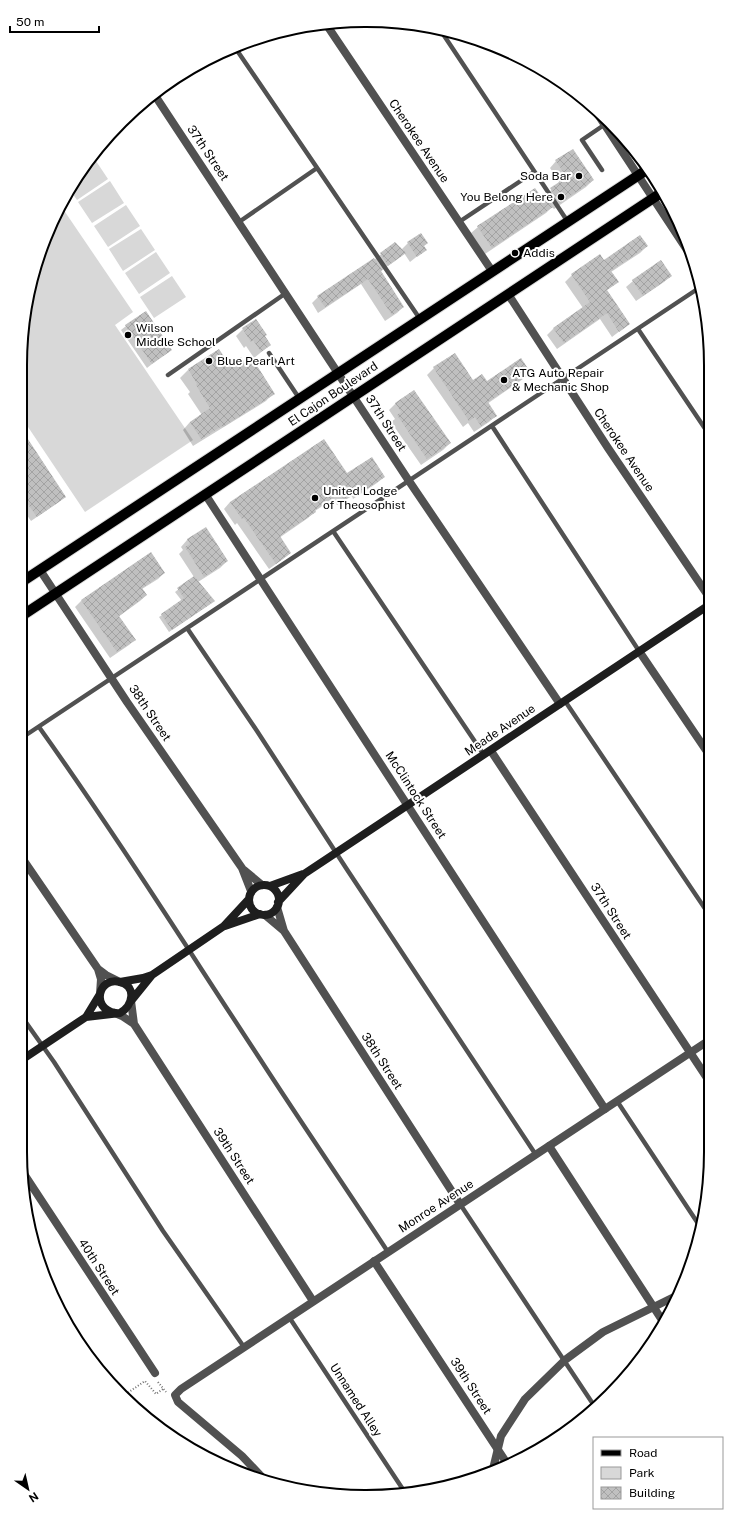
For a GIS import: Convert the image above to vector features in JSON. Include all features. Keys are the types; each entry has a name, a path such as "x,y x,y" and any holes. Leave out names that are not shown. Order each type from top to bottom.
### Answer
{"main road":[{"name":"El Cajon Boulevard","path":"27,578 643,172"},
{"name":"El Cajon Boulevard","path":"27,613 657,195"},
{"name":"Meade Avenue","path":"278,904 304,874 704,608"},
{"name":"Meade Avenue","path":"266,886 304,874"},
{"path":"27,1056 86,1017 106,985 152,975 224,926 256,887 266,886 277,892 278,904 271,912 224,926"},
{"path":"250,895 252,908 262,914"},
{"path":"86,1017 125,1010 152,975"},
{"path":"120,982 128,987 131,992 131,1001"},
{"path":"100,994 102,1005 110,1012 115,1013"}],"street":[{"name":"Cherokee Avenue","path":"330,29 492,271"},
{"name":"37th Street","path":"157,99 409,481 563,702"},
{"path":"610,132 638,176 657,195 670,219"},
{"name":"Cherokee Avenue","path":"508,294 562,379 704,590"},
{"name":"McClintock Street","path":"205,494 605,1109"},
{"name":"38th Street","path":"40,570 242,868 250,895"},
{"path":"640,651 704,747"},
{"name":"37th Street","path":"491,750 704,1073"},
{"path":"27,865 98,969 101,979 100,994"},
{"name":"38th Street","path":"242,868 266,886"},
{"name":"38th Street","path":"278,904 284,931"},
{"name":"38th Street","path":"262,914 284,931 460,1204"},
{"path":"98,969 120,982"},
{"name":"39th Street","path":"131,1001 134,1024"},
{"name":"39th Street","path":"115,1013 130,1020 134,1024 313,1301"},
{"name":"Monroe Avenue","path":"175,1395 181,1389 313,1301 704,1043"},
{"path":"549,1146 661,1318"},
{"name":"40th Street","path":"29,1181 155,1373"},
{"name":"39th Street","path":"374,1261 504,1460"},
{"path":"494,1464 501,1436 525,1399 565,1360 603,1332 670,1299"},
{"path":"175,1395 178,1402 184,1408 242,1456 257,1472"}],"lane":[{"path":"445,37 568,222"},
{"path":"238,52 420,319"},
{"path":"602,170 582,140 607,128"},
{"path":"239,222 317,168"},
{"path":"459,222 534,172"},
{"path":"27,734 695,291"},
{"path":"168,375 286,293"},
{"path":"638,329 704,427"},
{"path":"270,353 299,398"},
{"path":"492,426 640,651"},
{"path":"333,531 484,755"},
{"path":"187,628 253,725 536,1155"},
{"path":"563,702 704,907"},
{"path":"39,726 81,786 388,1252"},
{"path":"27,1024 58,1069 163,1231 244,1347"},
{"path":"617,1101 697,1220"},
{"path":"460,1204 565,1360 592,1403"},
{"name":"Unnamed Alley","path":"289,1317 402,1488"}],"path":[{"path":"155,1373 156,1379 165,1392 175,1395"},
{"path":"128,1393 146,1381 156,1394 163,1389"}],"green space":[{"path":"96,161 108,179 77,200 73,194"},
{"path":"110,181 124,203 92,223 78,202"},
{"path":"126,205 140,226 108,247 94,226"},
{"path":"64,211 133,312 115,325 193,440 85,512 27,425 27,366 30,321 45,257"},
{"path":"141,229 155,250 123,271 109,249"},
{"path":"156,252 170,273 139,294 125,273"},
{"path":"172,276 186,297 154,318 140,297"}],"building":[{"name":"Soda Bar","path":"573,149 594,180 560,203 550,188 567,177 555,160"},
{"path":"535,188 540,195 544,193 553,207 492,248 477,226"},
{"path":"421,233 428,243 424,246 427,250 417,257 407,242"},
{"path":"640,235 648,246 611,271 619,282 607,290 630,324 619,332 607,313 564,343 553,328 590,302 571,274 600,254 604,260"},
{"path":"395,242 406,253 388,266 380,253"},
{"path":"374,258 404,307 392,315 368,279 325,307 317,296"},
{"path":"661,260 672,276 643,296 632,280"},
{"path":"146,311 172,350 152,364 125,325"},
{"path":"256,319 267,335 265,336 271,345 261,352 253,340 251,342 242,328"},
{"path":"219,349 229,364 241,357 247,366 254,361 275,394 201,439 190,422 210,408 188,369"},
{"path":"455,353 473,380 482,374 487,381 521,358 531,373 488,402 497,416 481,426 475,417 469,421 433,367"},
{"path":"414,390 451,443 427,459 397,415 401,412 395,403"},
{"path":"27,438 66,497 37,517 27,503"},
{"path":"324,439 347,473 372,457 385,477 360,493 358,490 344,500 340,493 315,510 316,512 280,536 291,553 276,564 244,518 242,519 230,502"},
{"path":"206,527 228,561 204,577 185,547 190,544 187,539"},
{"path":"151,552 165,573 142,588 147,595 119,616 136,640 117,652 81,600"},
{"path":"194,576 215,601 172,630 161,614 184,598 177,588"}],"place":[{"name":"Soda Bar","path":"579,176"},
{"name":"You Belong Here","path":"561,197"},
{"name":"Addis","path":"515,253"},
{"name":"Wilson Middle School","path":"128,335"},
{"name":"Blue Pearl Art","path":"209,361"},
{"name":"ATG Auto Repair & Mechanic Shop","path":"504,380"},
{"name":"United Lodge of Theosophist","path":"315,498"}]}
